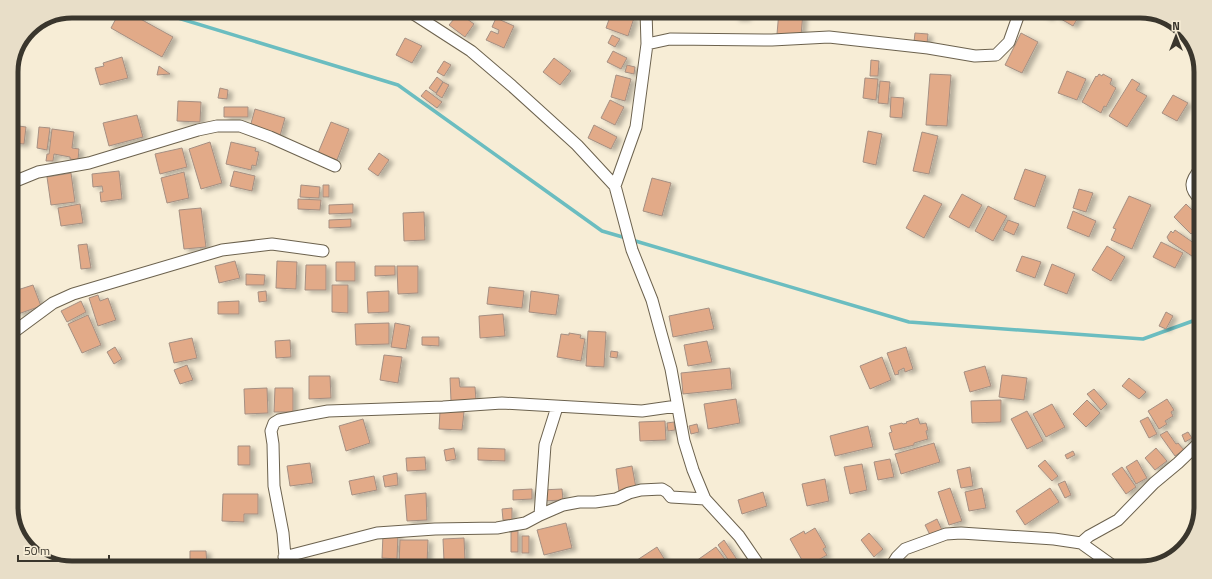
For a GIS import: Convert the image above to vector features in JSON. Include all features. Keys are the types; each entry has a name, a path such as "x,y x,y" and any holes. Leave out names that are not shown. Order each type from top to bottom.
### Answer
{"street":[{"path":"420,18 471,51 512,86 577,145 615,186 632,250 652,300 670,370 684,440 693,470 705,499 739,536 756,561"},
{"path":"615,186 636,128 647,44 646,18"},
{"path":"647,44 670,39 772,40 829,37 928,48 975,56 996,55 1009,42 1018,18"},
{"path":"18,180 38,172 89,163 198,130 217,126 240,126 270,137 335,166"},
{"path":"1194,177 1192,186 1194,193"},
{"path":"18,329 53,303 73,294 222,250 272,244 323,251"},
{"path":"285,561 283,533 274,486 273,444 271,431 274,423 279,420 328,411 443,407 502,403 642,411 677,406"},
{"path":"540,515 545,445 557,407"},
{"path":"1081,543 1089,536 1118,520 1154,483 1194,448"},
{"path":"291,561 378,533 435,529 497,528 525,524 540,515 563,506 579,502 595,502 616,499 629,493 641,490 662,489 667,492 670,497 705,499"},
{"path":"894,561 905,549 946,534 961,533 1054,539 1081,543 1106,561"}],"building":[{"path":"116,18 139,18 173,37 162,57 111,28"},
{"path":"455,18 466,18 474,24 465,37 449,25"},
{"path":"496,18 514,26 504,48 486,40 491,31 498,34 499,30 492,27"},
{"path":"610,18 634,18 628,36 606,28"},
{"path":"778,18 802,18 801,36 777,34"},
{"path":"1059,18 1078,18 1073,26"},
{"path":"915,33 928,34 927,44 914,42"},
{"path":"1021,33 1038,42 1022,73 1005,65"},
{"path":"612,35 620,39 615,47 608,43"},
{"path":"405,38 422,46 412,63 396,55"},
{"path":"613,51 627,58 621,69 607,62"},
{"path":"122,57 128,78 100,85 95,68 104,66 103,63"},
{"path":"554,58 571,71 560,85 543,72"},
{"path":"871,60 879,61 878,76 870,76"},
{"path":"444,61 451,65 444,76 437,72"},
{"path":"627,65 635,67 634,74 625,72"},
{"path":"159,66 170,74 157,75"},
{"path":"1067,71 1086,79 1077,100 1058,93"},
{"path":"930,74 951,75 947,126 926,125"},
{"path":"1099,74 1102,76 1103,74 1112,79 1110,84 1116,88 1106,107 1104,106 1101,113 1082,102 1096,76 1097,77"},
{"path":"616,75 631,79 625,101 611,97"},
{"path":"437,77 443,82 436,93 429,88"},
{"path":"865,78 878,79 876,100 863,98"},
{"path":"1132,79 1140,84 1136,90 1147,96 1127,127 1109,116"},
{"path":"880,81 890,82 888,104 878,103"},
{"path":"443,82 449,85 442,98 436,94"},
{"path":"220,88 228,90 227,99 218,98"},
{"path":"426,90 442,102 437,108 421,96"},
{"path":"1173,95 1188,103 1177,121 1162,113"},
{"path":"891,97 904,98 902,118 890,117"},
{"path":"610,100 624,107 615,125 601,118"},
{"path":"178,101 201,102 200,122 177,121"},
{"path":"224,107 248,107 248,117 224,117"},
{"path":"255,109 285,118 280,136 250,127"},
{"path":"137,115 143,137 109,146 103,123"},
{"path":"331,122 349,129 337,160 318,153"},
{"path":"594,125 617,137 611,149 588,138"},
{"path":"18,126 26,127 24,144 18,144"},
{"path":"39,127 50,128 47,150 37,148"},
{"path":"52,129 74,132 72,148 79,149 78,160 54,154 53,161 46,161 47,154 49,154"},
{"path":"868,131 882,134 876,165 863,162"},
{"path":"922,132 938,136 929,174 913,171"},
{"path":"210,142 222,183 201,189 189,149"},
{"path":"231,142 256,148 255,151 259,152 256,166 252,165 251,170 226,164"},
{"path":"182,148 187,167 160,174 155,154"},
{"path":"379,153 389,160 378,176 368,169"},
{"path":"1025,169 1046,176 1035,207 1014,199"},
{"path":"119,171 122,199 101,202 100,192 103,192 102,186 93,187 92,174"},
{"path":"234,171 255,176 252,191 230,186"},
{"path":"184,172 189,198 167,203 161,178"},
{"path":"71,173 75,202 51,205 47,177"},
{"path":"652,178 671,183 662,216 643,211"},
{"path":"301,185 320,187 319,198 300,197"},
{"path":"323,185 329,185 329,197 323,197"},
{"path":"1079,189 1093,193 1086,212 1073,208"},
{"path":"962,194 982,205 969,228 949,217"},
{"path":"924,195 942,204 924,238 906,228"},
{"path":"1129,196 1151,205 1132,249 1111,240 1116,229 1113,228"},
{"path":"298,199 321,200 320,210 298,209"},
{"path":"80,204 83,223 61,226 58,208"},
{"path":"353,204 353,213 329,214 329,205"},
{"path":"1186,204 1194,212 1194,231 1191,234 1174,217"},
{"path":"988,206 1007,216 993,241 975,231"},
{"path":"201,208 206,247 184,249 179,210"},
{"path":"1073,211 1096,221 1089,237 1067,228"},
{"path":"424,212 425,240 404,241 403,213"},
{"path":"351,219 351,227 329,228 329,220"},
{"path":"1008,220 1019,224 1014,235 1003,230"},
{"path":"1175,230 1194,243 1194,257 1169,241 1167,237 1171,231 1173,233"},
{"path":"1161,242 1183,253 1175,268 1153,257"},
{"path":"87,244 91,268 81,269 78,245"},
{"path":"1107,246 1125,257 1111,281 1092,270"},
{"path":"1022,256 1041,262 1035,278 1016,271"},
{"path":"235,261 240,278 219,283 215,266"},
{"path":"277,261 297,262 296,289 276,288"},
{"path":"336,262 355,262 355,281 336,281"},
{"path":"1052,264 1075,274 1067,294 1044,285"},
{"path":"306,265 326,265 326,290 305,290"},
{"path":"375,266 395,266 395,275 375,276"},
{"path":"397,266 418,266 418,293 398,294"},
{"path":"246,274 265,275 264,285 246,285"},
{"path":"33,285 41,306 18,314 18,290"},
{"path":"332,285 348,285 348,313 332,312"},
{"path":"489,287 524,291 522,308 487,304"},
{"path":"266,291 267,301 259,302 258,292"},
{"path":"389,291 389,312 368,313 367,292"},
{"path":"531,291 559,295 556,315 529,312"},
{"path":"98,295 100,301 108,298 116,320 98,326 89,298"},
{"path":"81,301 86,312 67,322 61,311"},
{"path":"239,301 239,314 218,314 218,302"},
{"path":"709,308 714,329 673,337 669,316"},
{"path":"1166,312 1173,316 1166,329 1159,326"},
{"path":"503,314 505,336 480,338 479,316"},
{"path":"88,315 101,345 82,353 68,324"},
{"path":"389,323 389,344 356,345 355,324"},
{"path":"395,323 410,326 406,349 391,347"},
{"path":"588,331 606,332 604,367 586,366"},
{"path":"569,333 581,335 580,338 585,339 581,361 557,357 561,334 569,335"},
{"path":"422,337 439,337 439,346 422,345"},
{"path":"192,338 197,358 174,363 169,343"},
{"path":"290,340 291,357 276,358 275,341"},
{"path":"707,341 712,362 688,366 684,345"},
{"path":"115,347 122,359 114,364 107,352"},
{"path":"906,347 913,369 905,372 904,368 898,371 899,374 895,375 887,353"},
{"path":"611,351 618,352 617,358 610,357"},
{"path":"384,355 402,357 398,383 380,380"},
{"path":"882,357 891,380 870,389 860,366"},
{"path":"187,365 193,380 180,384 174,370"},
{"path":"985,366 991,386 970,392 964,372"},
{"path":"730,368 732,389 683,394 681,373"},
{"path":"1002,375 1027,378 1024,400 999,397"},
{"path":"309,376 330,376 331,398 309,399"},
{"path":"450,378 459,378 460,387 475,387 476,400 451,401"},
{"path":"1129,378 1146,392 1139,399 1122,386"},
{"path":"267,388 268,413 245,414 244,389"},
{"path":"275,388 293,388 293,412 274,412"},
{"path":"1094,389 1107,404 1101,410 1087,394"},
{"path":"736,399 740,423 708,429 704,404"},
{"path":"1167,399 1174,410 1171,412 1173,416 1165,421 1167,424 1159,429 1148,411"},
{"path":"1001,400 1001,422 972,423 971,401"},
{"path":"1087,400 1100,413 1086,427 1073,414"},
{"path":"1052,404 1065,427 1046,437 1033,414"},
{"path":"440,411 464,412 462,430 439,429"},
{"path":"1027,411 1043,441 1027,449 1011,419"},
{"path":"1148,417 1157,434 1149,438 1140,421"},
{"path":"918,418 920,424 926,423 928,439 914,443 914,445 894,450 889,433 892,432 890,426 907,423 906,422"},
{"path":"363,419 370,443 346,451 339,426"},
{"path":"665,421 666,440 640,441 639,422"},
{"path":"674,422 675,430 668,431 667,423"},
{"path":"697,424 699,432 691,434 689,426"},
{"path":"868,426 873,447 835,456 830,436"},
{"path":"1167,431 1176,444 1178,443 1184,450 1175,456 1160,435"},
{"path":"1188,432 1192,438 1185,442 1182,435"},
{"path":"934,443 940,462 901,474 895,454"},
{"path":"238,446 250,446 250,465 238,465"},
{"path":"454,448 456,459 446,461 444,450"},
{"path":"478,448 505,449 505,461 478,460"},
{"path":"1156,448 1167,461 1155,470 1145,458"},
{"path":"1073,451 1075,455 1067,459 1065,455"},
{"path":"425,457 426,470 407,471 406,458"},
{"path":"890,459 894,477 878,480 874,462"},
{"path":"1045,460 1058,476 1052,481 1038,466"},
{"path":"1137,460 1147,478 1136,484 1126,467"},
{"path":"310,463 313,483 290,486 287,466"},
{"path":"862,464 867,490 850,494 844,467"},
{"path":"632,466 636,488 619,491 616,469"},
{"path":"970,467 973,486 961,488 957,470"},
{"path":"1122,467 1136,487 1126,494 1112,474"},
{"path":"397,473 398,485 385,487 383,476"},
{"path":"374,476 377,490 352,495 349,481"},
{"path":"825,479 829,501 807,506 802,484"},
{"path":"1065,481 1071,495 1065,498 1058,484"},
{"path":"950,488 962,521 949,525 938,492"},
{"path":"982,488 986,508 969,511 965,492"},
{"path":"1050,488 1059,502 1025,525 1016,511"},
{"path":"532,489 532,499 513,500 513,490"},
{"path":"562,489 563,500 541,501 541,490"},
{"path":"763,492 767,506 742,514 738,500"},
{"path":"426,493 427,520 407,521 405,495"},
{"path":"223,494 258,494 258,514 244,514 244,522 222,521"},
{"path":"512,508 512,520 503,520 502,509"},
{"path":"937,519 942,530 930,535 925,525"},
{"path":"566,523 572,548 544,555 537,530"},
{"path":"815,528 826,547 823,549 827,555 816,561 803,561 790,539 804,531 805,534"},
{"path":"518,531 518,552 511,552 511,532"},
{"path":"869,533 883,549 874,557 861,540"},
{"path":"383,534 398,534 397,559 382,558"},
{"path":"522,536 529,536 529,553 522,553"},
{"path":"464,538 465,560 444,561 443,539"},
{"path":"400,540 428,540 427,561 399,561"},
{"path":"724,540 738,561 729,561 718,545"},
{"path":"657,547 666,561 636,561"},
{"path":"716,547 726,561 696,561"},
{"path":"190,551 206,551 207,561 190,561"}],"waterway":[{"path":"178,18 398,85 602,231 626,238"},
{"path":"632,240 909,322 1143,339 1194,321"}]}
